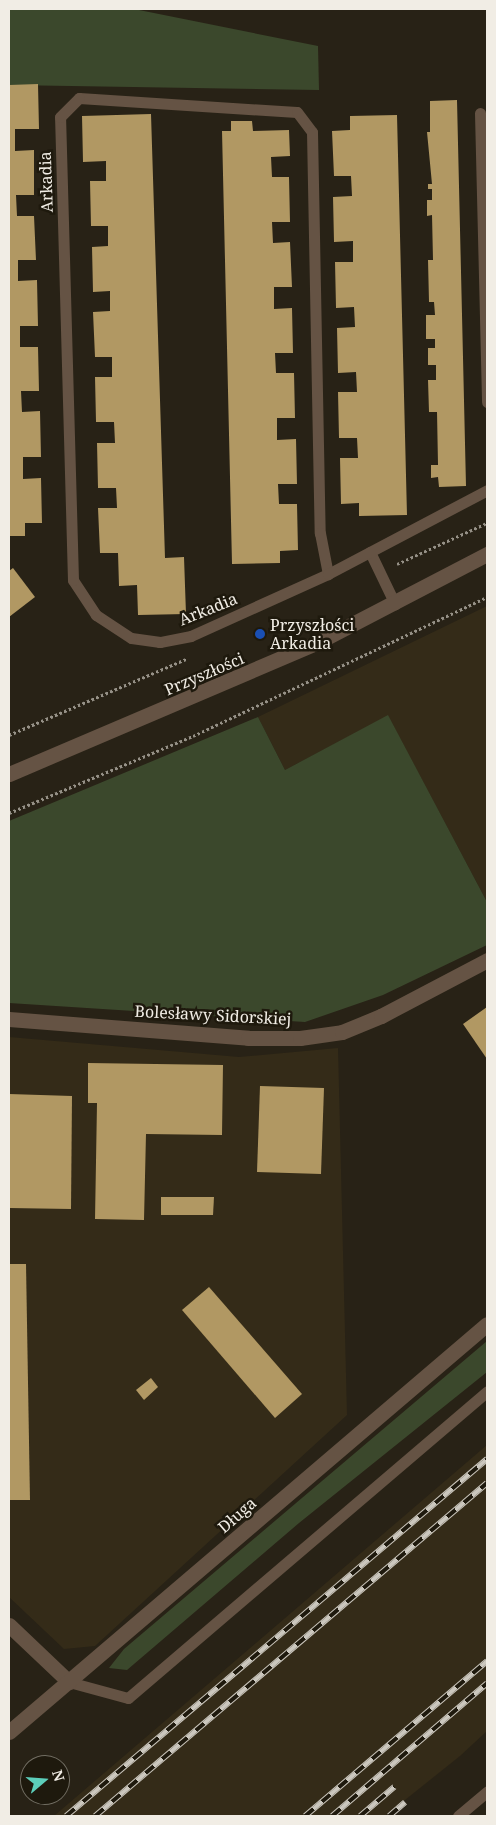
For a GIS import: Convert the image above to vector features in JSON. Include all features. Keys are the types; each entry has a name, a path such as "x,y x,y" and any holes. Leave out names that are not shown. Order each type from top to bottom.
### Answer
{"street":[{"name":"Przyszłości","path":"9,774 252,672 395,604 487,554"},
{"name":"Bolesławy Sidorskiej","path":"9,1019 248,1038 300,1038 342,1032 381,1016 487,960"},
{"name":"Długa","path":"9,1732 487,1324"},
{"path":"9,1625 69,1682"}],"lane":[{"name":"Arkadia","path":"328,574 320,533 312,132 297,112 79,98 60,117 73,580 96,615 131,638 160,642 190,636 328,574 487,490"},
{"path":"480,113 487,402"},
{"path":"370,552 395,604"},
{"path":"69,1682 128,1698 487,1391"},
{"path":"458,1816 487,1792"}],"path":[{"path":"9,813 193,736 487,597"}],"shaded area":[{"path":"487,606 487,902 388,716 285,770 258,717"},
{"path":"9,1037 239,1057 338,1048 347,1415 95,1646 64,1649 9,1597"},
{"path":"487,1445 487,1731 460,1756 385,1816 54,1816 67,1805 70,1805 70,1802"}],"green space":[{"path":"9,9 134,9 318,46 319,90 9,85"},
{"path":"388,715 487,902 487,945 383,995 305,1022 9,1003 9,821 258,717 285,770"},
{"path":"487,1341 487,1372 299,1523 127,1670 109,1668 124,1649"}],"building":[{"path":"38,84 39,129 15,129 15,151 34,150 34,195 16,195 17,216 34,216 36,260 18,260 18,281 37,280 38,326 20,326 20,347 38,347 39,391 21,391 22,412 40,411 41,457 23,457 23,479 41,478 42,523 25,523 25,536 9,536 9,85"},
{"path":"457,100 466,486 439,487 438,477 431,478 431,465 438,465 437,412 429,412 428,380 436,380 436,365 428,365 428,348 435,348 435,339 426,339 426,315 435,315 434,302 429,302 428,260 433,260 432,215 427,216 427,200 432,200 432,189 428,189 428,184 432,184 427,132 430,132 430,101"},
{"path":"151,114 165,558 184,557 186,614 138,615 137,585 119,586 118,553 100,553 98,508 117,508 116,488 98,488 97,443 115,443 114,422 96,422 95,377 112,377 112,357 95,357 93,312 110,311 110,291 93,292 92,247 108,246 108,226 91,226 90,181 106,181 106,161 83,162 82,116"},
{"path":"397,115 407,515 359,516 359,503 341,504 340,458 358,458 357,438 339,438 338,392 357,392 356,372 338,373 337,328 355,327 354,307 336,308 335,262 353,262 353,241 334,242 333,197 352,196 351,176 334,176 332,131 350,130 350,116"},
{"path":"231,121 252,121 253,131 289,130 290,156 271,157 272,177 289,177 290,222 272,222 273,243 290,242 292,287 274,287 274,309 292,308 293,353 275,353 276,373 294,373 295,418 277,418 277,440 296,439 297,484 278,484 279,504 297,504 298,550 280,551 280,563 232,564 222,131 231,131"},
{"path":"13,568 35,597 9,617 9,571"},
{"path":"487,1007 487,1059 463,1024"},
{"path":"88,1063 223,1065 222,1135 146,1134 144,1220 95,1219 97,1103 88,1103"},
{"path":"260,1086 324,1088 321,1174 257,1172"},
{"path":"9,1094 72,1096 71,1209 9,1208"},
{"path":"161,1197 214,1197 213,1215 161,1215"},
{"path":"9,1264 26,1264 30,1500 9,1500"},
{"path":"209,1287 302,1394 275,1418 182,1310"},
{"path":"151,1378 158,1387 144,1400 136,1390"}],"railway":[{"path":"66,1816 487,1459"},
{"path":"95,1816 487,1483"},
{"path":"305,1816 487,1661"},
{"path":"332,1816 487,1683"},
{"path":"360,1816 394,1787"},
{"path":"389,1816 405,1802"}],"place":[{"name":"Przyszłości Arkadia","path":"260,634"}]}
